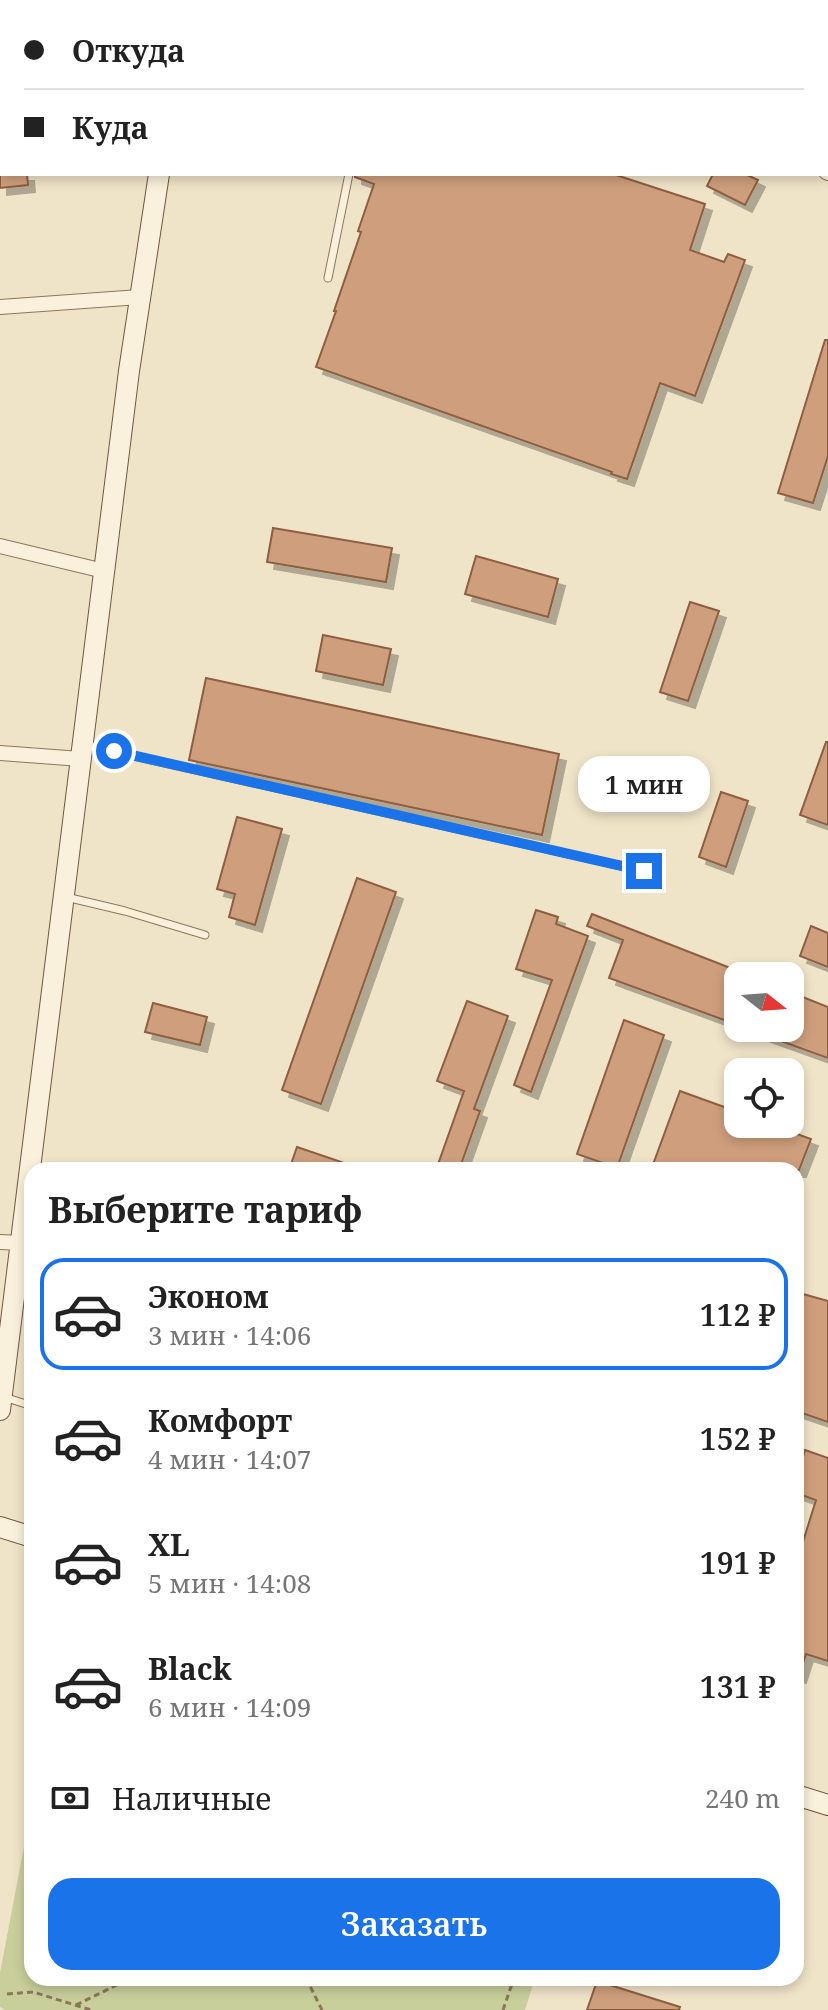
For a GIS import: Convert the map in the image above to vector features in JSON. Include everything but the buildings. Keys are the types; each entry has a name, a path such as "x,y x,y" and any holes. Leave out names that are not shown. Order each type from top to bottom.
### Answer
{"main road":[{"path":"1,1403 10,1243 64,896 129,371 159,176"},
{"path":"0,1527 24,1534"},
{"path":"804,1798 828,1805"}],"street":[{"path":"0,307 140,297"},
{"path":"0,546 104,571"},
{"path":"0,753 82,752"}],"lane":[{"path":"328,278 349,176"},
{"path":"82,752 644,871"},
{"path":"64,896 205,935"},
{"path":"1,1403 24,1405"}],"path":[{"path":"76,2005 115,1986"},
{"path":"310,1986 322,2010"},
{"path":"503,2010 511,1986"},
{"path":"7,1994 33,1992 91,2010"}],"green space":[{"path":"24,1846 24,1986 532,1986 525,2010 5,2010 0,2007 0,1973"}],"route":[{"path":"114,751 644,871"}]}
